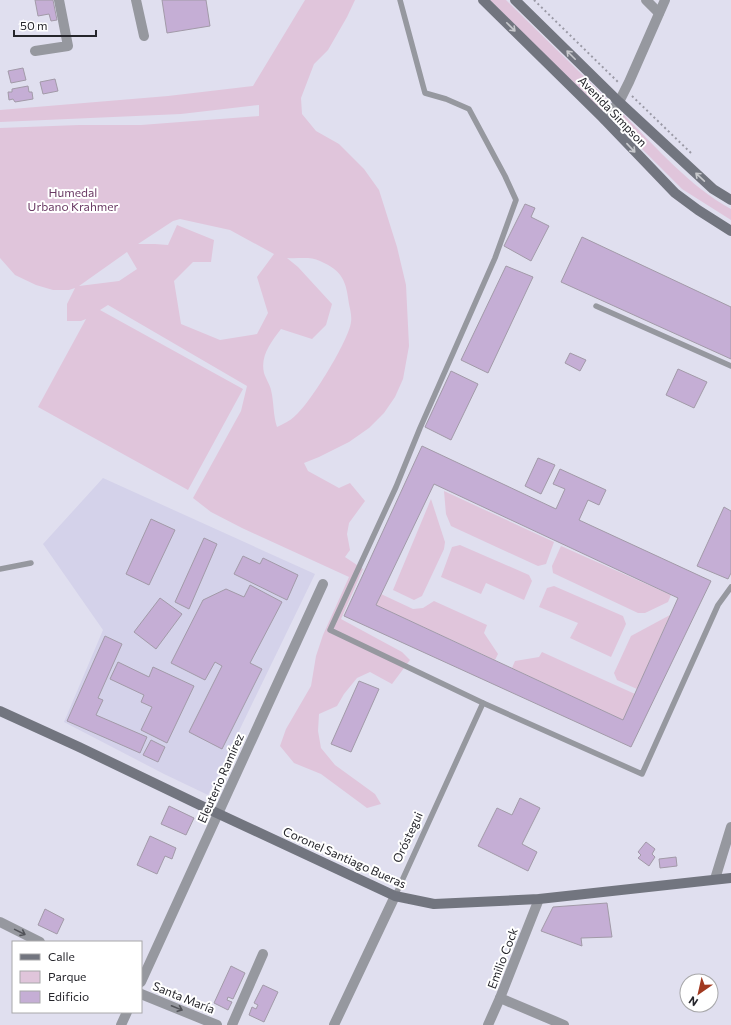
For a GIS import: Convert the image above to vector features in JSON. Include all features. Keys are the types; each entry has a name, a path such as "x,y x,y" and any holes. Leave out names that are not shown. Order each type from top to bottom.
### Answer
{"main road":[{"name":"Avenida Simpson","path":"483,0 604,119 675,193 731,231"},
{"name":"Avenida Simpson","path":"515,0 619,102 713,189 731,200"},
{"name":"Coronel Santiago Bueras","path":"0,711 395,896 434,904 539,899 731,878"}],"street":[{"path":"35,51 68,46 59,0"},
{"path":"136,0 144,36"},
{"path":"646,0 659,13"},
{"path":"604,119 619,102 665,0"},
{"name":"Eleuterio Ramírez","path":"142,980 323,584"},
{"path":"715,880 731,827"},
{"name":"Oróstegui","path":"334,1025 395,896"},
{"name":"Emilio Cock","path":"488,1025 539,899"},
{"path":"0,922 38,941"},
{"path":"232,1025 263,954"},
{"name":"Santa María","path":"142,994 217,1025"},
{"path":"500,998 564,1025"},
{"path":"121,1025 127,1013"}],"lane":[{"path":"400,0 425,93 446,99 469,109 506,176 516,200 495,258 420,428 396,487 330,630 483,704 642,774 718,605 731,587"},
{"path":"596,306 731,366"},
{"path":"0,569 31,563"},
{"name":"Oróstegui","path":"395,896 483,704"}],"shaded area":[{"path":"103,478 315,574 208,795 64,722 103,630 43,544"}],"green space":[{"name":"Humedal Urbano Krahmer","path":"305,0 355,0 328,50 314,64 301,98 302,114 316,131 339,144 364,169 379,190 397,247 406,285 409,346 403,379 395,397 384,413 369,428 349,442 304,463 308,471 339,488 350,483 365,501 349,523 347,534 350,550 345,557 363,569 341,619 402,652 410,660 392,684 370,672 357,678 344,694 337,706 319,714 318,731 321,748 335,765 375,794 381,804 367,808 321,774 294,763 280,746 286,729 311,686 316,656 323,635 349,577 242,528 211,512 193,498 241,411 247,386 108,305 100,310 243,389 188,490 38,407 86,319 81,321 67,321 67,304 75,288 69,290 53,290 36,285 15,275 0,258 0,128 79,125 141,125 259,116 259,105 181,114 0,122 0,110 168,96 253,86","holes":["180,219 230,230 274,254 257,277 268,313 257,334 220,340 181,324 174,281 193,262 211,262 214,240 177,225 168,245 138,244 173,221","127,252 137,269 119,281 79,286","287,258 316,259 328,265 338,273 345,283 351,313 351,322 344,343 310,399 293,418 277,427 271,390 263,367 267,350 281,329 312,339 326,325 332,304 298,267"]},
{"path":"490,0 506,0 609,101 607,108 602,111"},
{"path":"620,115 624,115 687,178 716,200 731,209 731,220 682,189 617,124 616,120"},
{"path":"444,491 554,542 546,564 538,566 451,526 446,514"},
{"path":"431,499 445,542 444,549 422,596 414,600 393,590"},
{"path":"460,545 529,575 532,581 524,600 486,583 481,594 441,577 452,547"},
{"path":"561,546 671,595 668,602 645,613 638,613 553,573 552,566"},
{"path":"554,586 623,616 626,624 611,657 570,638 578,623 539,607 547,588"},
{"path":"381,594 413,609 423,608 434,601 487,625 484,633 498,654 495,660 376,605"},
{"path":"670,615 637,689 617,680 614,673 631,636"},
{"path":"542,652 635,694 623,720 512,668 515,661 539,657"}],"building":[{"path":"35,0 53,0 57,20 51,21 49,14 38,16"},
{"path":"162,0 206,0 210,26 167,33"},
{"path":"23,68 26,80 11,83 8,71"},
{"path":"55,79 58,91 43,94 40,82"},
{"path":"28,86 29,92 32,92 33,99 15,102 13,99 9,100 8,92 12,92 12,89"},
{"path":"525,204 535,208 531,217 549,226 531,261 504,246"},
{"path":"582,237 731,307 731,359 561,282"},
{"path":"506,266 533,277 488,373 461,360"},
{"path":"570,353 586,360 580,371 565,363"},
{"path":"678,369 707,382 694,408 666,395"},
{"path":"451,371 478,384 451,440 425,427"},
{"path":"422,446 556,509 565,489 553,484 560,469 606,490 599,505 588,500 579,520 711,581 631,747 344,616","holes":["434,484 678,598 623,720 376,605"]},
{"path":"538,458 555,465 541,494 525,486"},
{"path":"724,507 731,511 731,573 728,579 697,566"},
{"path":"151,519 175,530 149,585 126,574"},
{"path":"204,538 217,544 189,609 175,602"},
{"path":"243,556 260,564 263,558 298,575 287,600 234,574"},
{"path":"250,585 282,602 250,663 262,669 222,749 189,732 222,666 215,662 205,680 171,663 203,600 226,589 244,597"},
{"path":"160,598 182,614 156,649 134,632"},
{"path":"105,636 122,644 98,698 103,700 96,715 147,737 140,753 67,721"},
{"path":"118,662 149,677 153,667 194,686 167,743 141,730 152,707 141,702 144,695 110,679"},
{"path":"359,681 379,689 351,752 331,744"},
{"path":"151,740 165,747 158,762 143,755"},
{"path":"520,798 540,808 522,844 537,852 528,871 478,846 497,808 512,815"},
{"path":"169,806 194,818 186,835 161,824"},
{"path":"150,836 176,848 172,859 165,856 157,874 137,865"},
{"path":"646,842 655,849 652,854 655,857 649,866 638,858 641,855 638,852"},
{"path":"676,857 677,866 660,868 659,859"},
{"path":"607,903 612,937 581,938 582,946 541,931 553,907"},
{"path":"45,909 64,919 57,934 38,925"},
{"path":"231,966 245,973 233,999 228,997 227,1000 232,1002 228,1010 214,1003"},
{"path":"263,985 278,992 264,1022 249,1015 252,1007 256,1009 258,1005 254,1003"}]}
